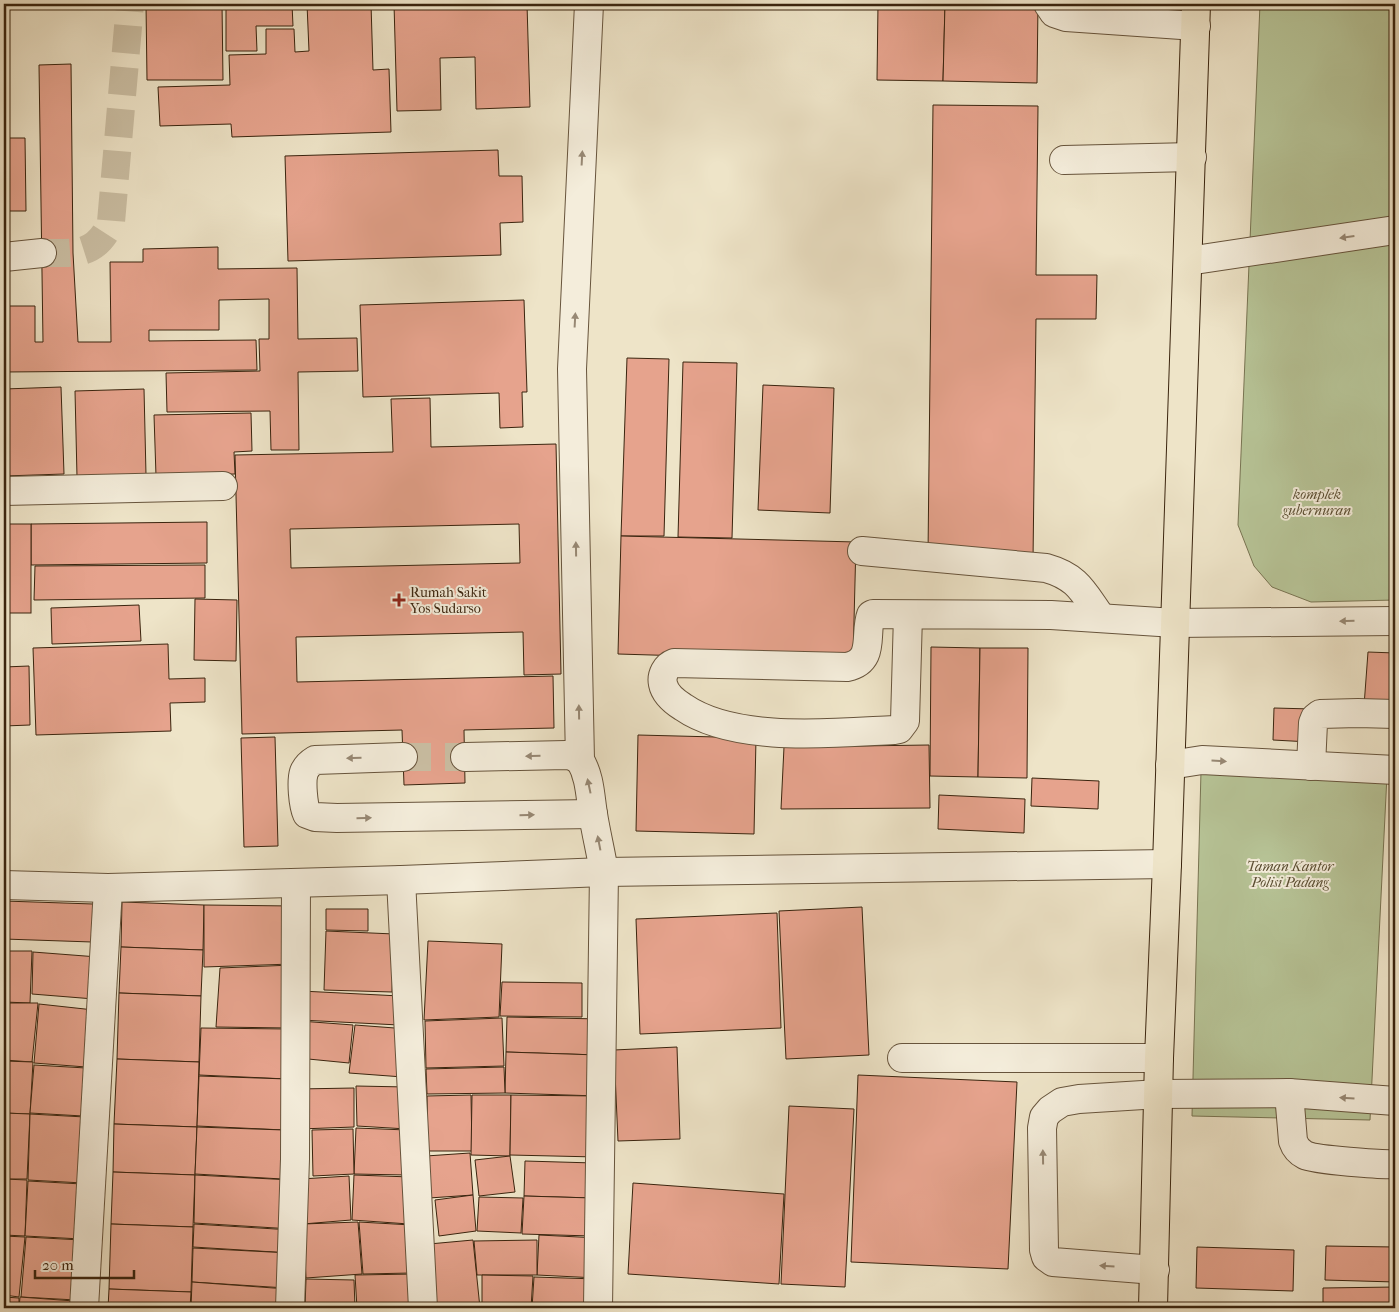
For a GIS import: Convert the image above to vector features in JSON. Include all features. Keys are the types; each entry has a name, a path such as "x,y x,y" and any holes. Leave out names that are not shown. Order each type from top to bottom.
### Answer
{"main road":[{"path":"1153,1308 1159,1058 1196,15"}],"street":[{"path":"589,4 572,369 580,760 589,783 604,872 598,1308"},
{"path":"1048,4 1054,13 1066,17 1196,15"},
{"path":"1064,160 1192,156"},
{"path":"1188,260 1395,230"},
{"path":"4,257 42,253"},
{"path":"4,491 223,486"},
{"path":"862,551 1052,569 1076,582 1101,617"},
{"path":"908,615 905,722 899,729 798,733 767,731 721,724 696,716 675,702 665,690 663,684 662,679 668,665 674,663 847,667 854,665 863,658 866,651 871,615 908,615 1051,615 1175,623 1395,621"},
{"path":"1311,766 1313,723 1314,718 1320,714 1395,714"},
{"path":"464,757 566,755 580,760"},
{"path":"403,757 315,760 306,768 303,778 304,805 307,814 315,817 337,818 593,814"},
{"path":"1170,765 1202,760 1395,770"},
{"path":"4,885 108,888 604,872 1167,864"},
{"path":"401,880 423,1308"},
{"path":"290,1308 295,1158 296,883"},
{"path":"84,1308 108,888"},
{"path":"902,1058 1159,1058"},
{"path":"1155,1270 1053,1262 1046,1257 1044,1250 1042,1128 1044,1116 1050,1110 1062,1102 1078,1099 1159,1094 1289,1094 1395,1101"},
{"path":"1289,1094 1293,1140 1295,1146 1302,1154 1317,1158 1395,1164"}],"green space":[{"name":"komplek gubernuran","path":"1260,4 1395,4 1395,600 1311,602 1272,587 1254,566 1238,525"},
{"name":"Taman Kantor Polisi Padang","path":"1201,771 1387,775 1370,1120 1192,1116"}],"building":[{"path":"146,4 222,4 223,80 147,80"},
{"path":"226,4 292,4 293,26 256,26 257,51 226,51"},
{"path":"307,4 371,4 373,70 389,69 391,132 232,137 231,124 160,126 158,87 230,85 229,55 266,54 266,29 294,29 295,52 309,51"},
{"path":"394,4 527,4 530,107 476,109 475,57 440,58 441,110 397,111"},
{"path":"878,4 945,4 943,81 877,80"},
{"path":"945,4 1038,4 1037,83 943,81"},
{"path":"71,64 73,253 78,342 111,342 110,262 143,262 143,249 218,247 218,269 297,268 298,339 357,338 358,371 298,372 299,450 271,450 270,411 167,412 166,373 260,371 259,339 269,339 269,299 219,300 219,330 149,330 149,341 256,340 257,370 4,372 4,306 35,306 35,342 43,342 39,65"},
{"path":"933,105 1038,106 1036,275 1097,275 1096,319 1036,319 1033,560 928,554"},
{"path":"4,138 25,138 26,211 4,211"},
{"path":"498,150 499,176 522,176 523,222 500,223 501,255 288,261 285,156"},
{"path":"524,300 527,392 522,392 523,427 500,428 499,393 363,397 360,305"},
{"path":"627,358 669,359 664,536 621,536"},
{"path":"683,362 737,363 732,538 678,537"},
{"path":"763,385 834,388 830,513 758,510"},
{"path":"61,387 64,474 4,476 4,389"},
{"path":"144,389 146,475 77,477 75,391"},
{"name":"Rumah Sakit Yos Sudarso","path":"430,398 431,447 556,444 561,674 524,675 523,632 296,637 297,682 553,676 554,728 464,730 465,783 404,785 402,730 242,734 235,455 393,452 391,399","holes":["519,524 520,563 291,568 290,529"]},
{"path":"251,413 252,451 234,452 235,474 156,476 154,415"},
{"path":"207,522 207,563 31,565 31,524"},
{"path":"4,524 31,524 31,613 4,613"},
{"path":"621,536 856,542 853,661 618,654"},
{"path":"205,565 205,598 34,600 35,566"},
{"path":"195,599 237,600 236,661 194,660"},
{"path":"139,605 141,641 52,644 51,608"},
{"path":"168,644 169,679 205,678 205,702 170,703 171,731 36,735 33,648"},
{"path":"931,647 980,648 978,777 930,776"},
{"path":"980,648 1028,648 1027,778 978,777"},
{"path":"1368,652 1395,653 1395,708 1364,706"},
{"path":"29,666 30,725 4,726 4,667"},
{"path":"1274,708 1312,709 1310,742 1273,740"},
{"path":"638,735 756,738 754,834 636,831"},
{"path":"275,737 278,846 244,847 241,738"},
{"path":"929,745 930,808 781,809 784,747"},
{"path":"1032,778 1099,781 1098,809 1031,806"},
{"path":"939,795 1025,799 1024,833 938,829"},
{"path":"4,901 93,904 92,942 4,939"},
{"path":"122,902 204,905 203,950 121,947"},
{"path":"204,905 293,906 292,964 204,967"},
{"path":"862,907 869,1055 786,1059 779,911"},
{"path":"326,909 368,909 368,931 326,930"},
{"path":"777,913 781,1028 640,1034 636,919"},
{"path":"326,931 394,934 392,992 324,990"},
{"path":"428,941 502,944 499,1017 424,1020"},
{"path":"121,947 203,950 201,996 119,993"},
{"path":"4,951 32,951 30,1003 4,1002"},
{"path":"33,952 98,957 94,999 32,994"},
{"path":"292,965 288,1028 216,1027 220,968"},
{"path":"502,982 582,983 582,1017 500,1016"},
{"path":"301,991 400,996 399,1025 300,1020"},
{"path":"119,993 201,996 199,1062 117,1059"},
{"path":"4,1003 38,1003 32,1062 4,1060"},
{"path":"39,1004 94,1010 86,1067 34,1063"},
{"path":"507,1017 600,1019 598,1055 506,1052"},
{"path":"502,1018 504,1066 426,1068 425,1021"},
{"path":"300,1021 353,1025 349,1063 298,1058"},
{"path":"355,1025 408,1029 403,1077 349,1073"},
{"path":"201,1028 288,1029 287,1079 199,1075"},
{"path":"677,1047 680,1139 618,1141 614,1050"},
{"path":"506,1052 598,1055 598,1096 505,1093"},
{"path":"117,1059 199,1062 197,1127 114,1124"},
{"path":"4,1061 33,1062 30,1114 4,1113"},
{"path":"34,1065 86,1068 83,1116 30,1113"},
{"path":"504,1067 505,1093 427,1094 426,1069"},
{"path":"858,1075 1017,1082 1008,1269 851,1262"},
{"path":"199,1076 287,1079 284,1130 197,1126"},
{"path":"356,1086 407,1087 407,1129 357,1126"},
{"path":"354,1088 354,1127 300,1129 298,1089"},
{"path":"471,1095 472,1151 428,1151 427,1096"},
{"path":"472,1095 511,1095 510,1156 471,1155"},
{"path":"511,1095 598,1096 597,1157 510,1155"},
{"path":"789,1106 854,1109 845,1287 781,1284"},
{"path":"4,1113 30,1114 27,1179 4,1179"},
{"path":"30,1114 85,1117 83,1183 28,1180"},
{"path":"114,1124 197,1127 195,1175 113,1172"},
{"path":"197,1127 284,1130 282,1179 195,1174"},
{"path":"356,1128 407,1130 406,1175 354,1174"},
{"path":"353,1129 354,1174 313,1176 312,1130"},
{"path":"470,1153 473,1195 429,1198 426,1156"},
{"path":"510,1156 515,1192 479,1196 475,1160"},
{"path":"525,1161 594,1163 593,1198 524,1196"},
{"path":"113,1172 195,1175 193,1227 111,1224"},
{"path":"195,1175 292,1180 292,1229 194,1223"},
{"path":"354,1175 411,1177 409,1224 352,1220"},
{"path":"349,1176 351,1220 303,1224 301,1179"},
{"path":"4,1179 27,1180 25,1236 4,1235"},
{"path":"28,1181 82,1184 81,1239 25,1236"},
{"path":"633,1183 784,1194 779,1284 628,1274"},
{"path":"473,1195 476,1231 439,1236 435,1200"},
{"path":"524,1196 593,1198 592,1236 522,1234"},
{"path":"479,1197 523,1198 521,1233 477,1231"},
{"path":"358,1222 362,1274 306,1278 303,1224"},
{"path":"359,1222 412,1225 411,1273 363,1274"},
{"path":"111,1224 193,1227 191,1292 109,1289"},
{"path":"194,1224 292,1230 290,1253 193,1247"},
{"path":"539,1235 599,1238 597,1278 537,1275"},
{"path":"4,1236 25,1237 19,1297 4,1295"},
{"path":"26,1237 81,1240 76,1300 21,1297"},
{"path":"473,1240 480,1308 435,1308 429,1244"},
{"path":"537,1240 537,1275 477,1275 474,1241"},
{"path":"1326,1246 1395,1247 1395,1282 1325,1280"},
{"path":"1197,1247 1294,1250 1293,1291 1196,1288"},
{"path":"193,1248 290,1253 286,1288 192,1282"},
{"path":"415,1274 416,1308 357,1308 355,1275"},
{"path":"482,1275 533,1276 531,1308 482,1308"},
{"path":"534,1277 597,1279 595,1308 532,1308"},
{"path":"306,1279 354,1280 355,1308 305,1308"},
{"path":"192,1282 287,1289 287,1308 191,1308"},
{"path":"1395,1287 1395,1308 1323,1308 1323,1288"},
{"path":"109,1289 191,1292 190,1308 108,1308"},
{"path":"4,1297 19,1298 19,1308 4,1308"},
{"path":"20,1297 74,1301 73,1308 19,1308"}],"tunnel":[{"path":"42,253 83,251 98,242 111,222 130,4"},
{"path":"403,757 465,757"}],"place":[{"name":"Rumah Sakit Yos Sudarso","path":"399,600"}]}
